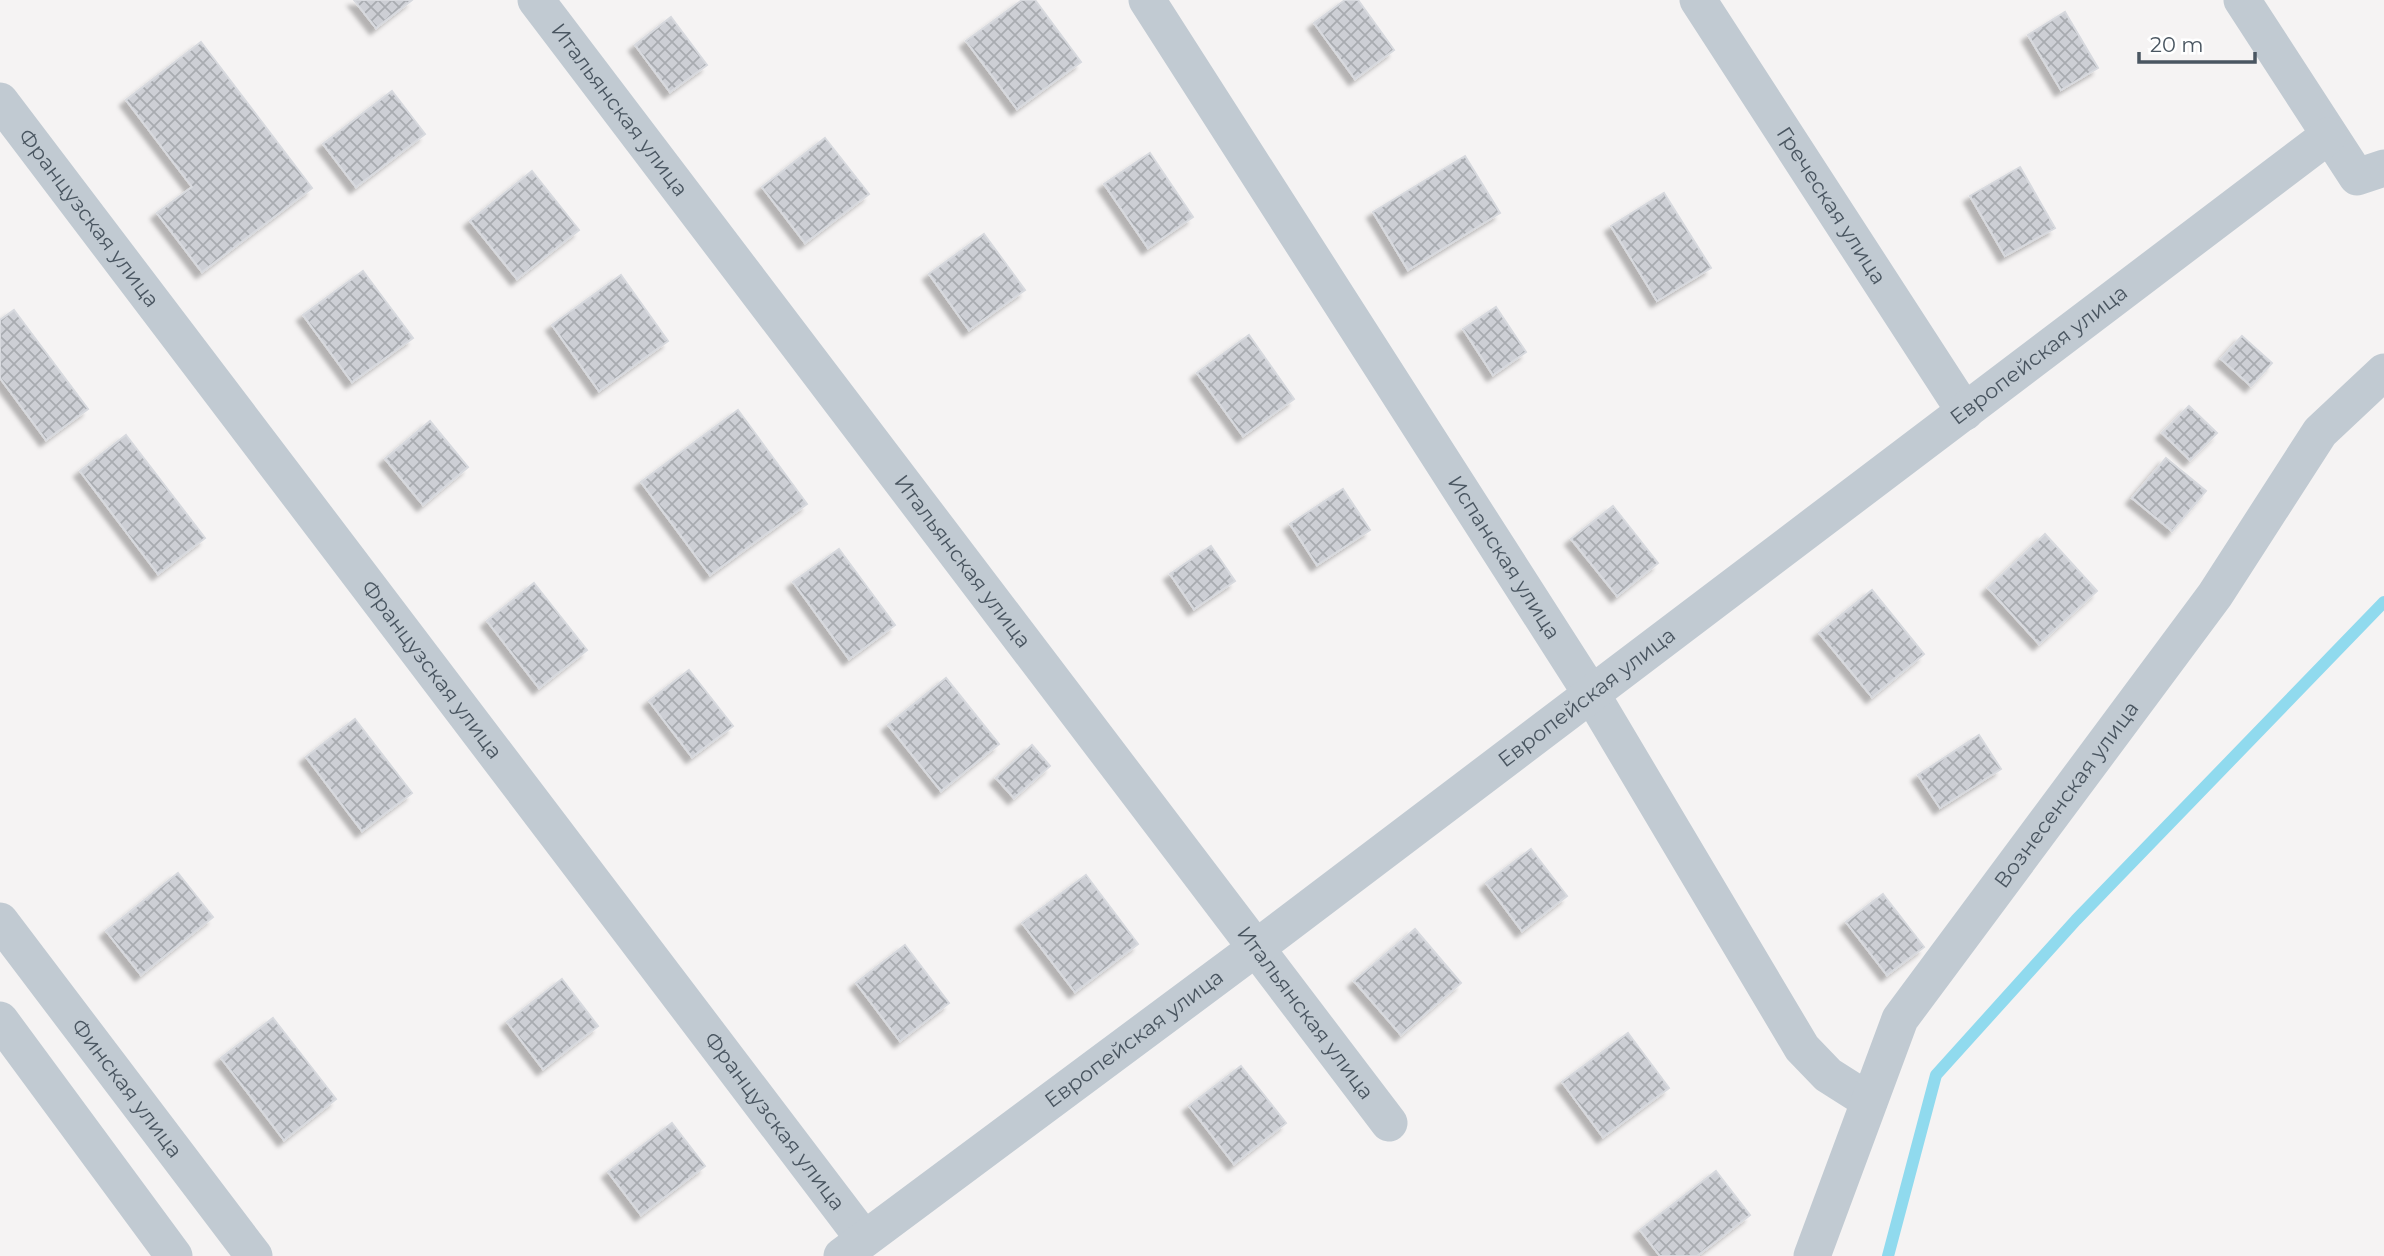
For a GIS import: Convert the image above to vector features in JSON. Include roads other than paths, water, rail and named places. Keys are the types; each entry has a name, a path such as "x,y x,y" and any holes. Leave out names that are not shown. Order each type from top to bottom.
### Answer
{"street":[{"name":"Итальянская улица","path":"536,0 1389,1123"},
{"name":"Испанская улица","path":"1147,0 1592,695 1802,1048 1828,1074 1869,1101"},
{"name":"Греческая улица","path":"1698,0 1965,412"},
{"path":"2242,0 2357,177 2384,168"},
{"name":"Французская улица","path":"0,101 853,1247"},
{"name":"Европейская улица","path":"853,1247 1592,695 2328,136"},
{"name":"Вознесенская улица","path":"1812,1256 1900,1019 2215,595 2320,432 2384,372"},
{"name":"Финская улица","path":"0,921 254,1256"},
{"path":"0,1020 174,1256"}],"waterway":[{"path":"1888,1256 1936,1075 2076,920 2384,602"}]}
